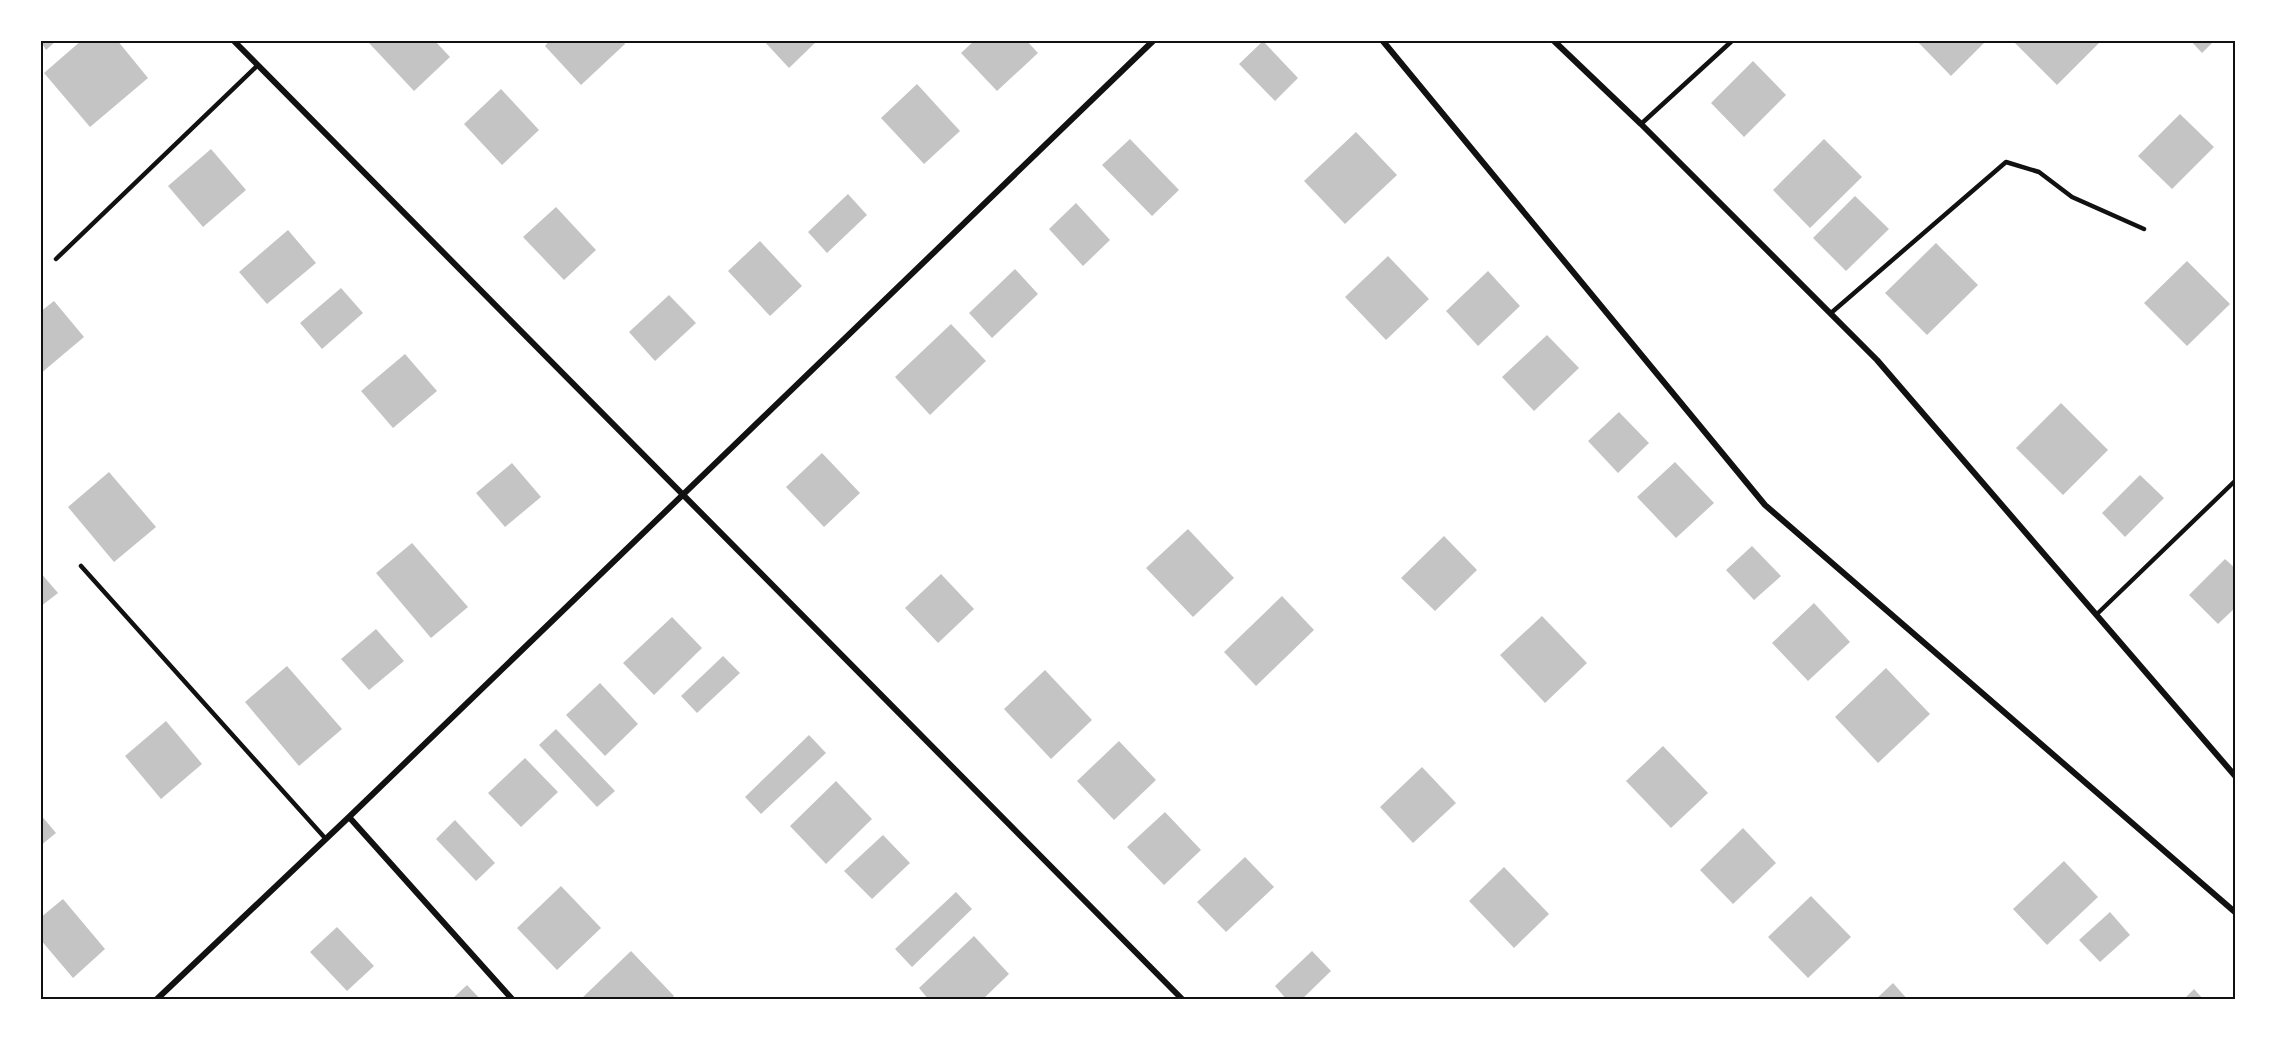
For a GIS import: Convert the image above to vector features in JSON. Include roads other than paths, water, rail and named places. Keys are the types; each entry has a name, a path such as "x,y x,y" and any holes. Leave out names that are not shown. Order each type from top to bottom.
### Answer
{"street":[{"path":"233,40 1184,999"},
{"path":"156,999 349,817 1154,40"},
{"path":"1382,40 1766,505 2235,914"},
{"path":"1553,40 1641,124 1877,360 2235,777"},
{"path":"349,817 513,999"}],"lane":[{"path":"1641,124 1733,40"},
{"path":"56,259 258,65"},
{"path":"1831,313 2006,162 2039,172 2072,197 2144,229"},
{"path":"2096,615 2235,480"},
{"path":"81,566 325,838"}]}
